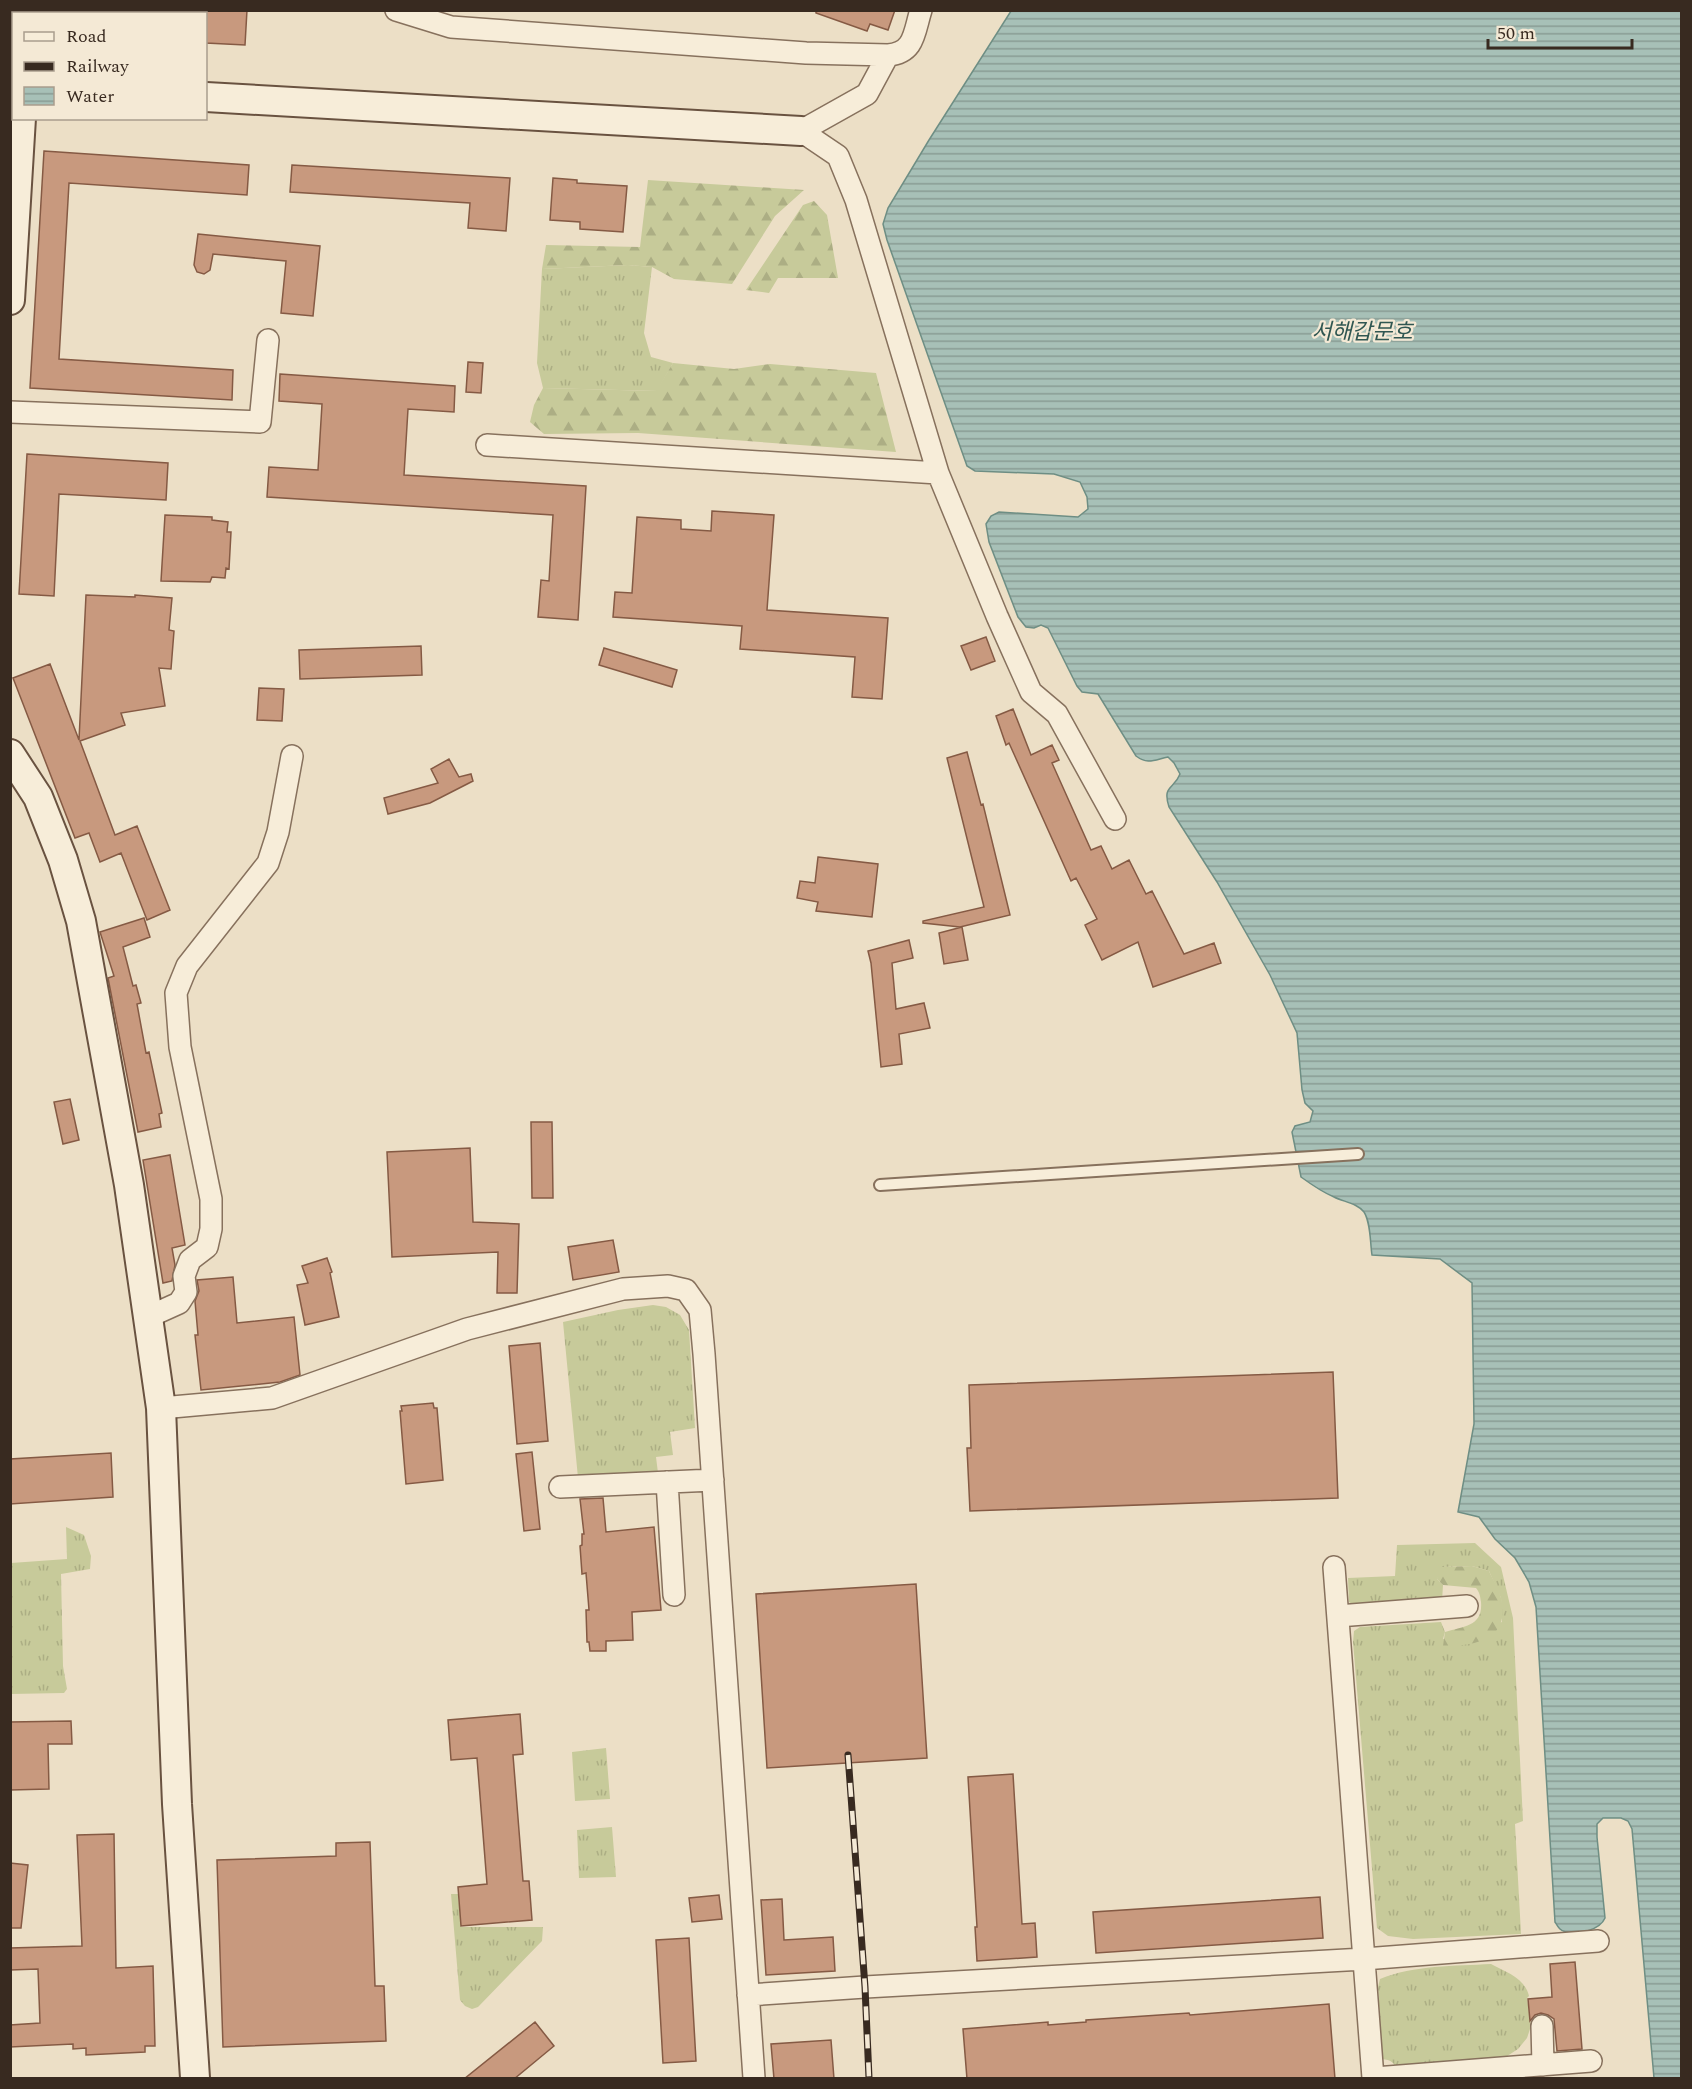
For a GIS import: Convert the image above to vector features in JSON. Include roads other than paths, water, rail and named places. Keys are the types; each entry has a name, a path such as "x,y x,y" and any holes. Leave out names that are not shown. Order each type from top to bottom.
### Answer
{"street":[{"path":"396,10 454,19 806,53 888,55 901,54 910,45 921,10"},
{"path":"801,131 867,94 888,55"},
{"path":"207,97 801,131 838,156 856,200 938,473 997,616 1031,692 1057,714 1115,819"},
{"path":"10,300 21,120"},
{"path":"10,412 260,422 268,340"},
{"path":"487,446 938,473"},
{"path":"10,754 38,797 63,860 81,921 129,1185 161,1408 177,1804 195,2079"},
{"path":"148,1317 179,1302 186,1292 184,1276 189,1260 207,1247 211,1229 211,1199 180,1047 176,993 187,966 268,863 278,832 292,756"},
{"path":"161,1408 272,1398 466,1329 623,1288 668,1286 687,1290 700,1310 753,2079"},
{"path":"560,1486 713,1480"},
{"path":"667,1482 674,1595"},
{"path":"1334,1567 1374,2079 1591,2061"},
{"path":"1338,1616 1467,1606"},
{"path":"748,1995 1364,1959 1598,1941"},
{"path":"1542,2026 1543,2065"}],"lane":[{"path":"880,1185 1358,1154"}],"water":[{"name":"서해갑문호","path":"1011,11 1681,11 1681,2078 1654,2078 1632,1829 1628,1821 1621,1818 1603,1818 1597,1824 1605,1918 1598,1926 1588,1931 1571,1933 1561,1930 1555,1922 1536,1607 1529,1582 1515,1558 1495,1539 1479,1517 1458,1512 1474,1424 1472,1283 1440,1259 1372,1255 1369,1227 1364,1212 1354,1205 1325,1193 1301,1177 1292,1132 1295,1126 1310,1122 1313,1111 1305,1103 1302,1090 1297,1033 1270,975 1217,882 1169,807 1168,791 1180,774 1168,757 1148,761 1136,756 1098,694 1082,692 1077,686 1048,628 1041,625 1034,628 1026,627 1018,617 989,542 986,524 991,516 999,512 1078,517 1088,509 1087,497 1080,482 1054,474 975,471 967,466 887,240 883,224 888,208"}],"railway":[{"path":"848,1755 865,1987 869,2078"}]}
